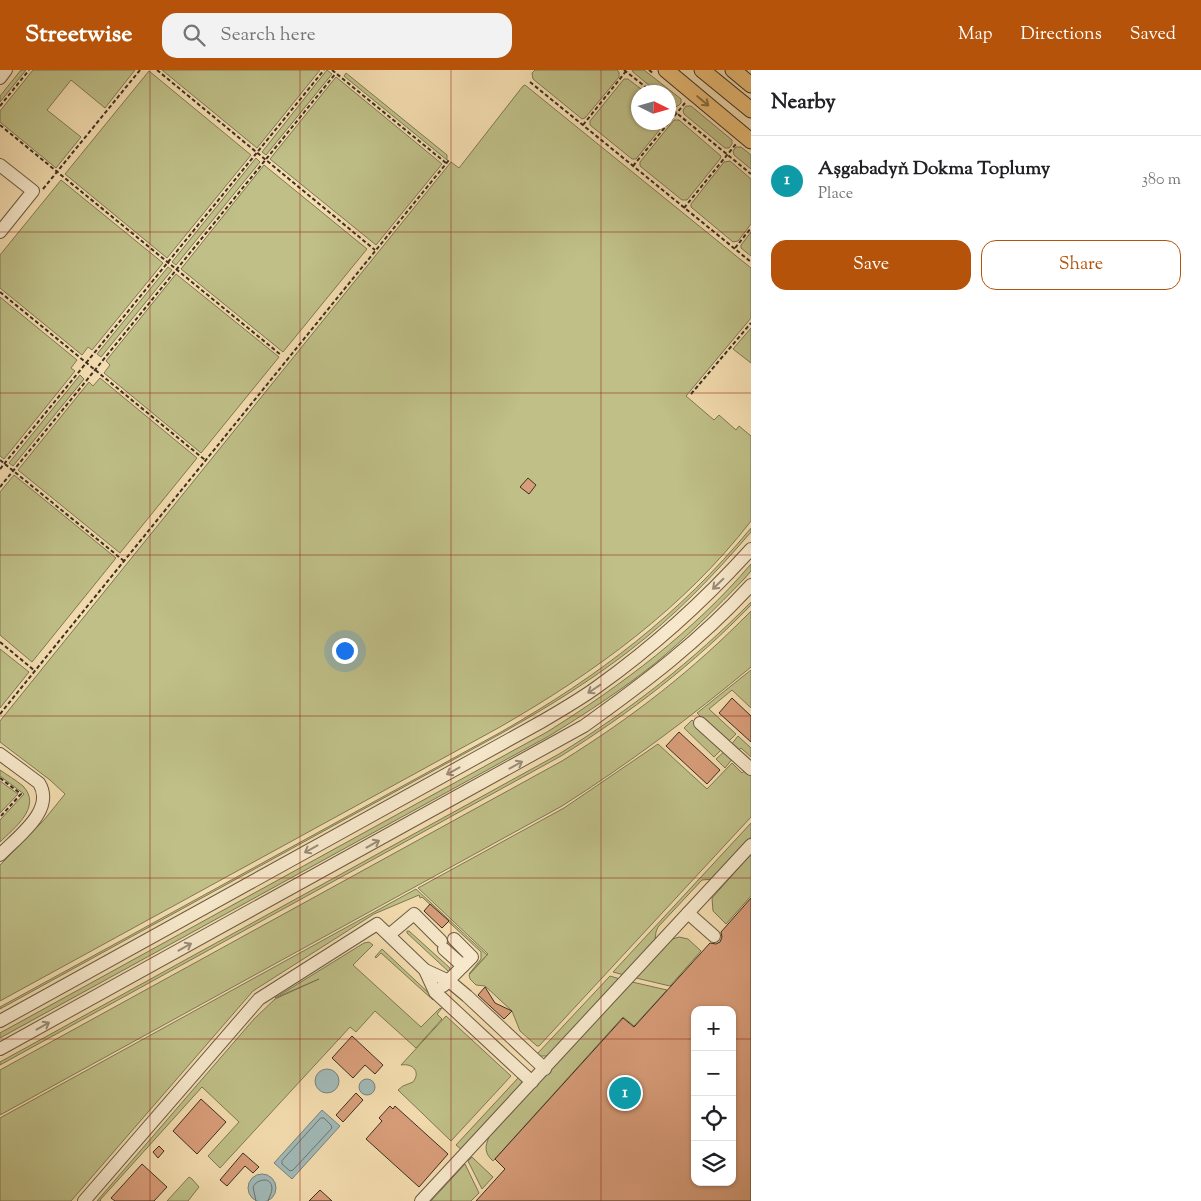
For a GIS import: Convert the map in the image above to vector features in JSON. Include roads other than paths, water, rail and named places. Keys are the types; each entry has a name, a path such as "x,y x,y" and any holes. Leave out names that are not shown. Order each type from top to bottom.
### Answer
{"main road":[{"path":"666,70 744,142"},
{"path":"702,70 751,110"},
{"path":"733,70 751,85"}],"street":[{"path":"0,78 6,70"},
{"path":"0,165 33,191 0,232"},
{"path":"0,1020 541,722 596,688 680,621 751,549"},
{"path":"0,1049 584,726 675,658 708,629 751,585"},
{"path":"700,723 751,768"},
{"path":"0,754 39,783 44,790 45,797 43,807 33,821 0,855"},
{"path":"421,1201 751,845"},
{"path":"688,913 714,936"},
{"path":"389,935 414,914 446,943 472,956 449,981 435,992"},
{"path":"84,1201 259,999 378,924 425,970 449,981 545,1069"},
{"path":"425,970 435,992 532,1082"}],"water":[{"path":"327,1069 336,1072 339,1081 336,1090 327,1093 318,1090 315,1081 318,1072"},
{"path":"367,1079 375,1087 367,1095 359,1087"},
{"path":"322,1110 340,1126 292,1179 274,1163"},
{"path":"262,1174 272,1178 276,1188 272,1198 262,1202 252,1198 248,1188 252,1178"}],"place":[{"name":"Aşgabadyň Dokma Toplumy","path":"625,1093"}]}
